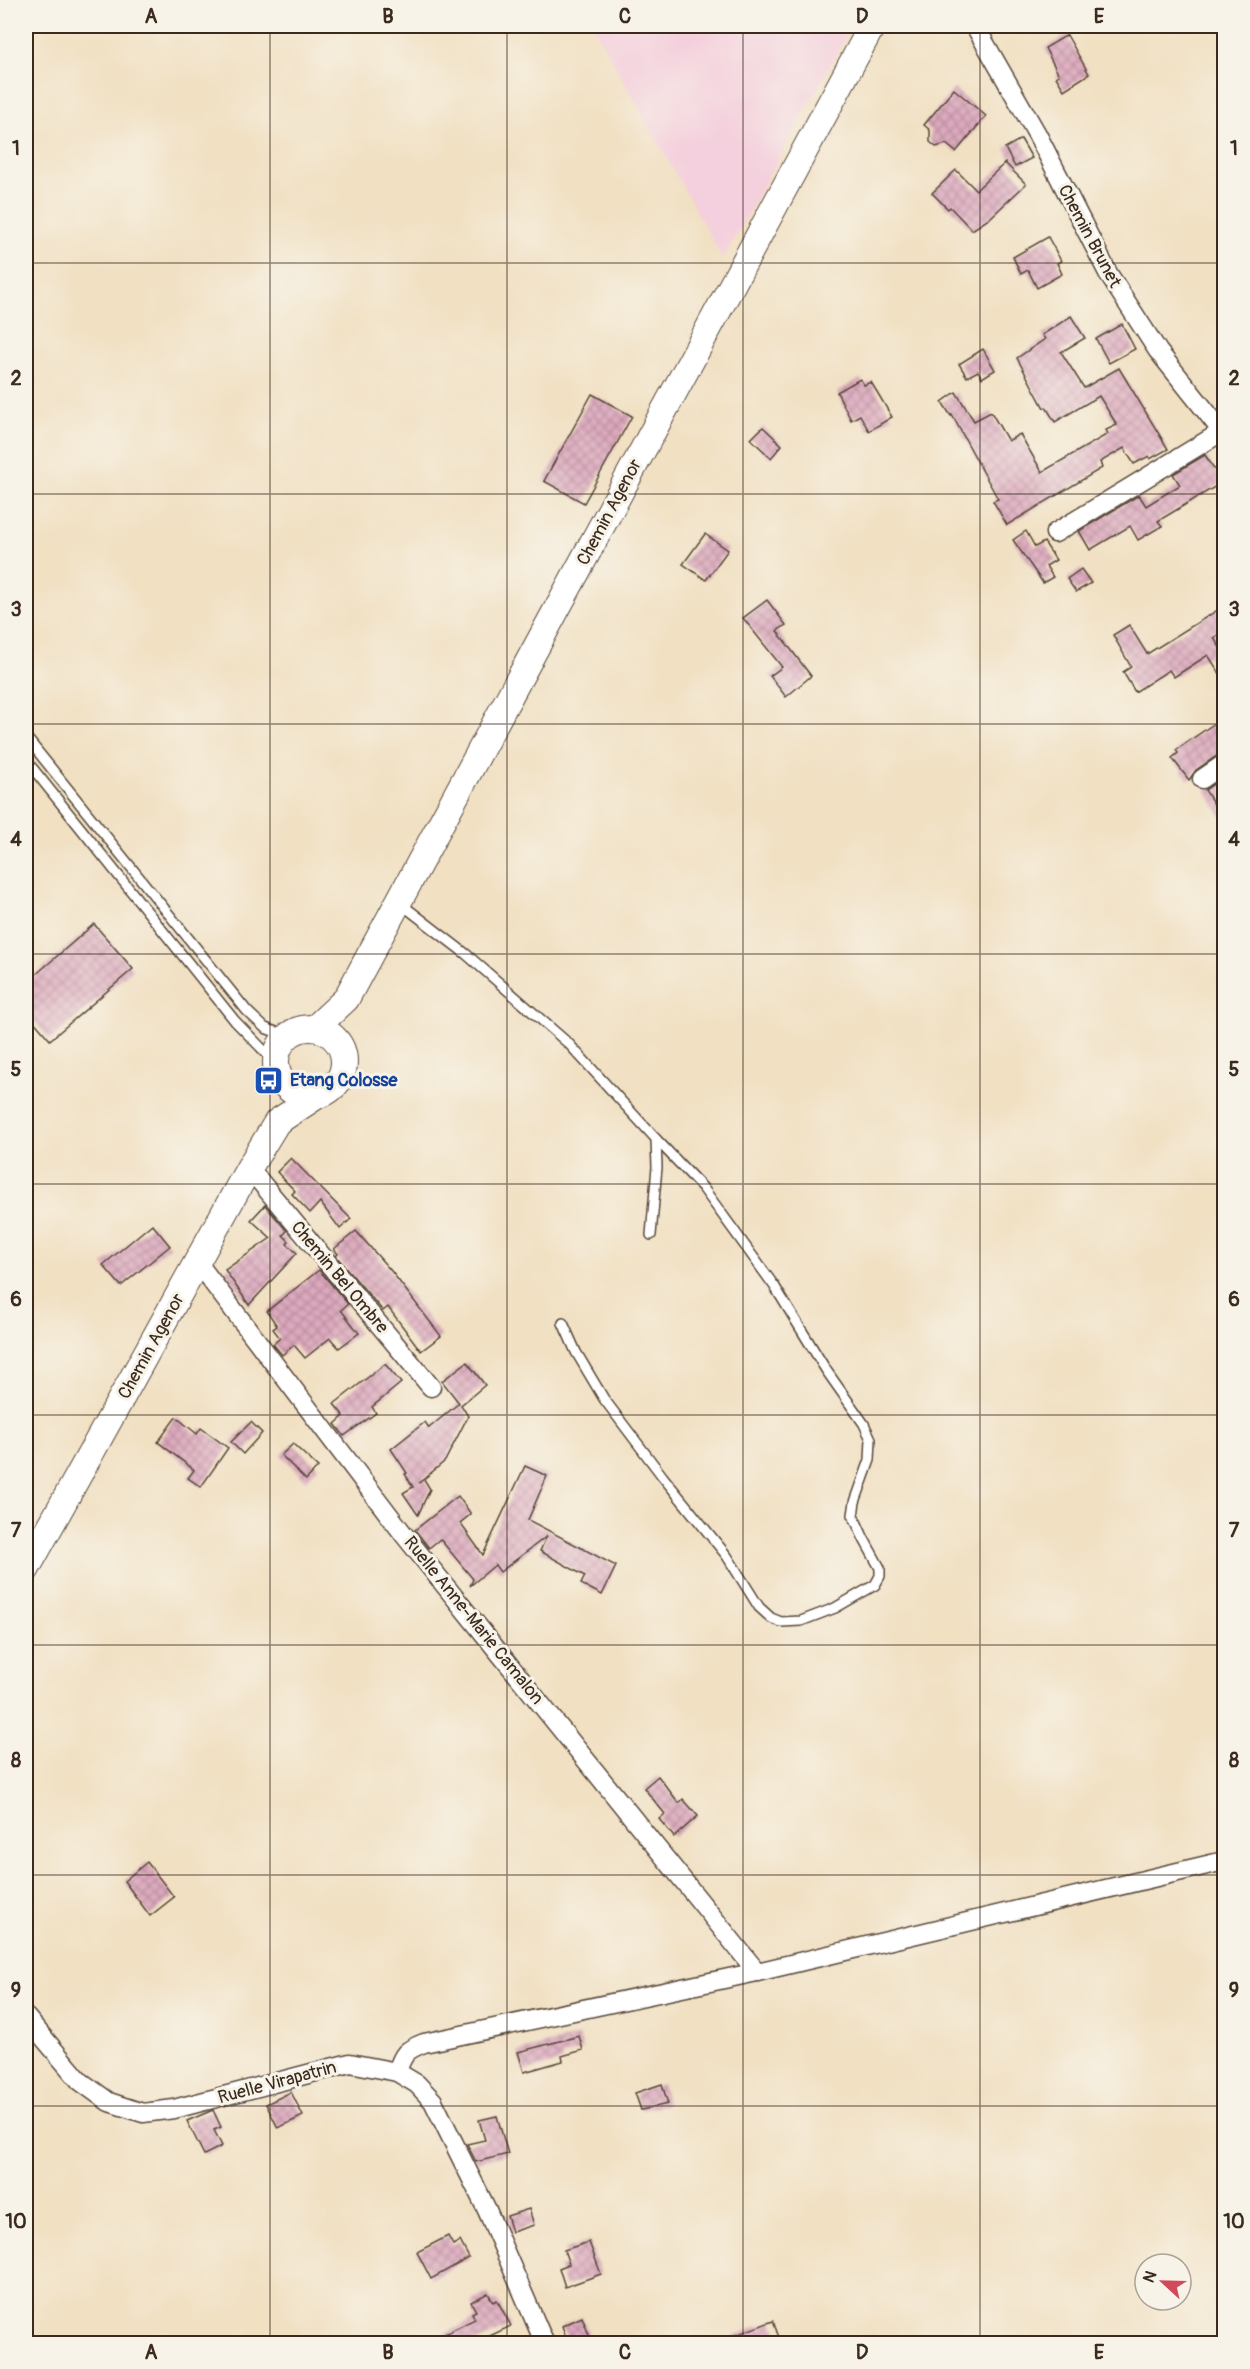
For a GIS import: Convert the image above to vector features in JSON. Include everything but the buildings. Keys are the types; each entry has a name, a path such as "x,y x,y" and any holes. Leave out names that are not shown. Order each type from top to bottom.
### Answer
{"main road":[{"name":"Chemin Agenor","path":"26,1570 249,1168 277,1122 333,1088 343,1072 343,1052 339,1043 346,999 872,26"},
{"name":"Chemin Agenor","path":"277,1122 281,1043 296,1030 315,1028 346,999"},
{"path":"315,1028 324,1030 339,1043"},
{"path":"278,1072 296,1094 315,1097"}],"street":[{"name":"Chemin Brunet","path":"975,26 1038,134 1109,275 1158,351 1223,432"},
{"path":"1055,533 1223,432"},
{"path":"1202,779 1224,764"},
{"name":"Chemin Bel Ombre","path":"249,1168 431,1387"},
{"name":"Ruelle Anne-Marie Camalon","path":"197,1262 405,1536 758,1972"},
{"path":"397,2072 402,2057 410,2048 424,2043 758,1972 1224,1861"},
{"name":"Ruelle Virapatrin","path":"26,2017 80,2081 109,2102 143,2113 174,2109 350,2063 397,2072 417,2084 433,2101 487,2210 544,2343"}],"lane":[{"path":"26,737 247,1011 265,1028 287,1036"},
{"path":"26,760 278,1072"},
{"path":"398,901 466,954 569,1044 703,1188 775,1287 826,1370 864,1424 871,1439 870,1460 855,1502 854,1515 880,1568 875,1585 835,1608 801,1621 781,1622 771,1618 759,1607 727,1556 663,1478 604,1399 576,1352 563,1323"},
{"path":"651,1236 657,1167 656,1139"}],"shaded area":[{"path":"593,26 852,26 723,259"}],"place":[{"name":"Etang Colosse","path":"269,1080"}]}
